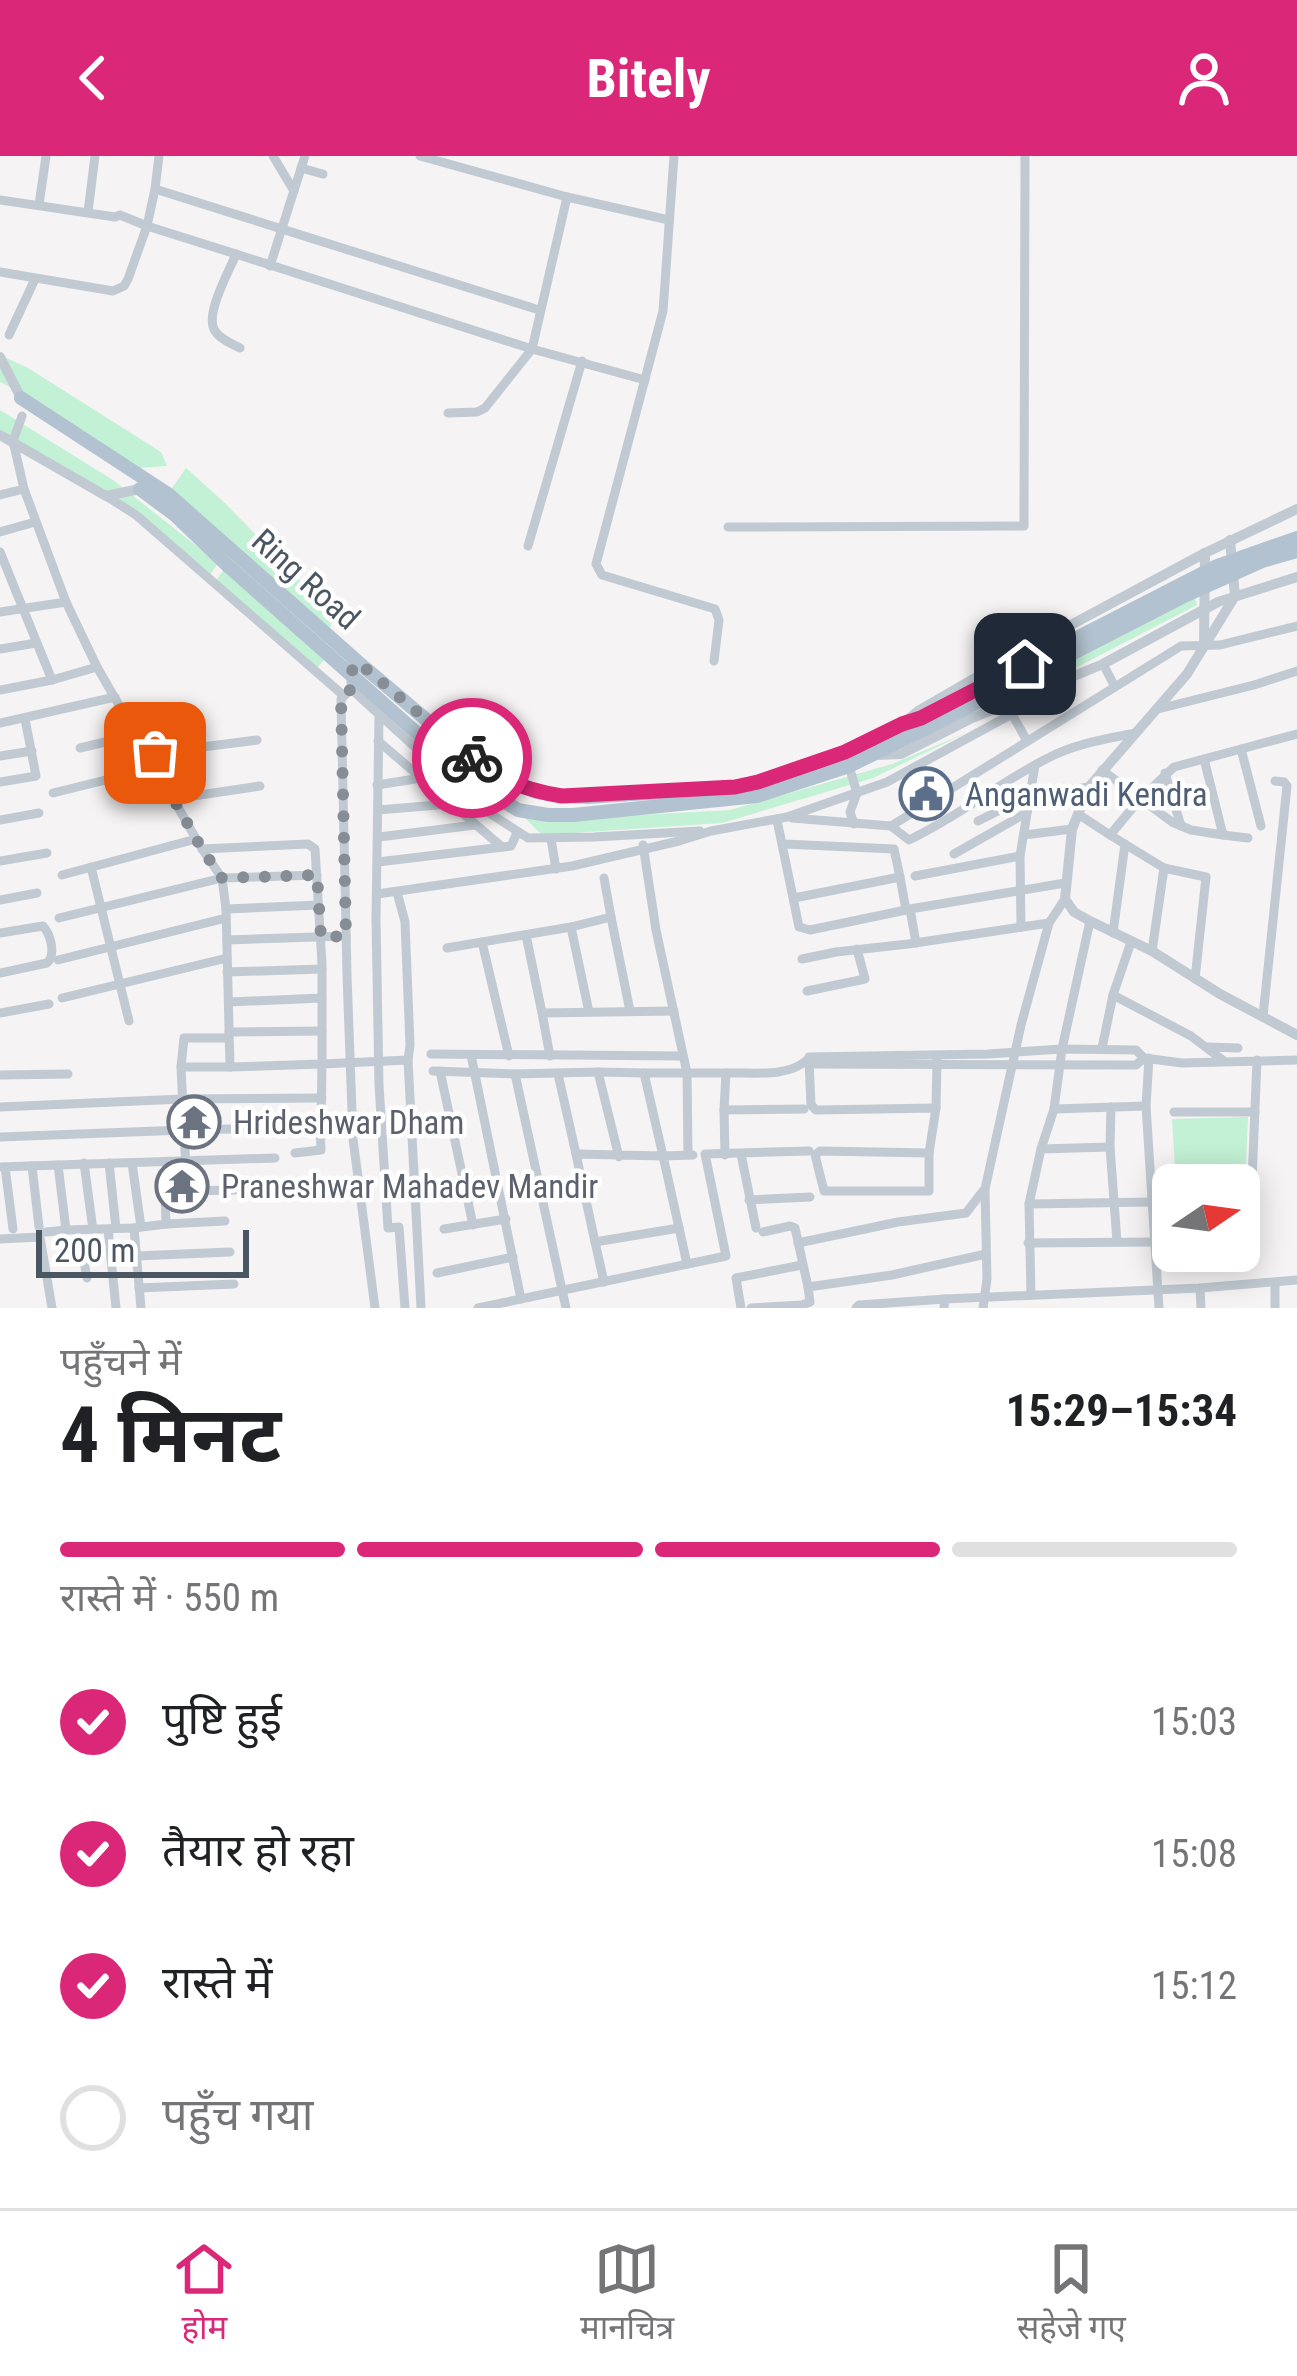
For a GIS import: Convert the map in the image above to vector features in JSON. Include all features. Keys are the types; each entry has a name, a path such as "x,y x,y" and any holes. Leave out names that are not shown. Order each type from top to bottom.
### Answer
{"main road":[{"name":"Ring Road","path":"22,398 168,494 350,680 488,771 537,792 562,796 735,787 845,752 902,724 923,724"},
{"name":"Ring Road","path":"140,489 175,515 350,680 471,781 518,810 572,815 743,799 849,766 1190,579 1297,538"},
{"path":"923,724 1186,595 1262,561 1297,551"}],"street":[{"path":"38,205 46,156"},
{"path":"88,212 95,156"},
{"path":"0,272 105,292 118,289 128,279 147,226 159,156"},
{"path":"273,156 294,191"},
{"path":"420,156 670,220"},
{"path":"674,156 663,311 597,568 602,575 716,609 714,662"},
{"path":"728,527 1024,526 1025,156"},
{"path":"270,266 303,162 323,174"},
{"path":"155,189 539,310"},
{"path":"448,413 485,408 532,349 567,197"},
{"path":"0,200 120,215 532,349 645,380"},
{"path":"236,254 211,320 216,334 241,348"},
{"path":"9,335 35,279"},
{"path":"0,357 22,398"},
{"path":"528,546 582,361"},
{"path":"22,416 13,441 24,489 66,602 97,667 222,878 230,1067"},
{"path":"0,435 136,515 213,585 350,680 379,717 513,830 528,838 711,831"},
{"path":"0,495 24,489"},
{"path":"106,496 140,489"},
{"path":"902,724 995,666 1297,508"},
{"path":"0,532 35,522"},
{"path":"984,1303 985,1189 1049,922 1065,898 1072,829 1089,787 1186,674 1235,596 1230,540"},
{"path":"0,552 3,569 52,680"},
{"path":"1204,645 1205,553"},
{"path":"213,585 226,565"},
{"path":"874,755 901,754 970,719 1103,664 1205,608 1297,577"},
{"path":"0,612 66,602"},
{"path":"891,826 1181,646 1250,639 1297,626"},
{"path":"0,649 36,643"},
{"path":"1123,653 1135,674"},
{"path":"1103,664 1115,687"},
{"path":"0,690 97,667"},
{"path":"1158,709 1297,671"},
{"path":"350,680 341,699 350,1065 353,1138 375,1308"},
{"path":"377,895 556,868 782,818 887,782 1012,714 1030,696"},
{"path":"0,723 115,697"},
{"path":"1012,714 1027,741"},
{"path":"379,717 379,1062 405,1308"},
{"path":"0,782 36,776 25,718"},
{"path":"782,818 891,826 909,839 1035,765 1090,741 1136,733"},
{"path":"80,748 136,734"},
{"path":"1110,835 1174,767 1297,734"},
{"path":"124,737 142,771"},
{"path":"148,754 257,740"},
{"path":"378,740 502,848"},
{"path":"1240,749 1261,826"},
{"path":"0,756 32,751"},
{"path":"1204,759 1223,836"},
{"path":"1021,926 1020,856 1035,765"},
{"path":"377,785 420,777 436,766"},
{"path":"849,766 857,793 850,812 854,824"},
{"path":"53,793 156,768"},
{"path":"1102,770 1181,826 1248,838"},
{"path":"1166,773 1181,826"},
{"path":"1263,1016 1287,786 1275,782"},
{"path":"173,799 260,787"},
{"path":"978,821 1030,795 1089,787"},
{"path":"378,811 450,804"},
{"path":"378,862 511,846 518,810"},
{"path":"0,820 38,813"},
{"path":"954,854 1026,813"},
{"path":"1078,814 1164,868 1206,877 1195,979"},
{"path":"782,818 784,844 800,928 906,910 894,849 784,844"},
{"path":"379,837 476,825"},
{"path":"1024,835 1072,829"},
{"path":"642,834 656,930 687,1073 688,1155"},
{"path":"551,838 556,868"},
{"path":"62,874 199,844 308,844 315,849 322,969 321,1150 296,1153"},
{"path":"1113,933 1125,844"},
{"path":"0,861 47,853"},
{"path":"915,876 1020,856"},
{"path":"91,867 129,1021"},
{"path":"1151,951 1164,868"},
{"path":"59,918 222,878 317,875"},
{"path":"794,898 900,877"},
{"path":"604,878 630,1011"},
{"path":"916,943 910,909 1065,883"},
{"path":"397,892 405,922 421,1308"},
{"path":"0,900 38,893"},
{"path":"1065,898 1090,921 1297,1035"},
{"path":"58,960 226,914 319,905"},
{"path":"447,948 611,917"},
{"path":"1026,1308 1028,1204 1054,1109 1090,921"},
{"path":"802,959 1049,922"},
{"path":"0,933 43,926 52,954 47,963 0,973"},
{"path":"571,927 589,1012"},
{"path":"526,935 550,1056"},
{"path":"227,940 346,936"},
{"path":"482,942 508,1056"},
{"path":"1102,1048 1113,995 1132,942"},
{"path":"807,991 865,979 857,949"},
{"path":"62,998 227,958"},
{"path":"227,972 322,969"},
{"path":"1113,995 1191,1036 1224,1061"},
{"path":"229,1002 322,998"},
{"path":"0,1013 49,1004"},
{"path":"542,1013 674,1011"},
{"path":"188,1191 181,1067 186,1037 322,1031"},
{"path":"1182,1063 1191,1036"},
{"path":"1208,1047 1238,1048"},
{"path":"473,1225 436,1071 788,1071 808,1061 1015,1058 1102,1048 1136,1050 1147,1058 1182,1063 1297,1060"},
{"path":"431,1054 682,1056"},
{"path":"471,1055 521,1299"},
{"path":"1015,1058 1136,1065 1147,1058"},
{"path":"1028,1204 1152,1202 1147,1058"},
{"path":"929,1153 820,1150 815,1155 822,1188 828,1192 929,1191 937,1059"},
{"path":"181,1067 408,1060"},
{"path":"1253,1164 1257,1060"},
{"path":"808,1061 811,1105 816,1109 936,1108"},
{"path":"598,1072 619,1157"},
{"path":"644,1073 687,1264"},
{"path":"725,1155 726,1073"},
{"path":"0,1075 68,1074"},
{"path":"515,1074 566,1308"},
{"path":"559,1074 604,1282"},
{"path":"0,1107 322,1098"},
{"path":"1054,1109 1146,1106"},
{"path":"1111,1107 1117,1242"},
{"path":"724,1110 804,1109"},
{"path":"1174,1112 1255,1112"},
{"path":"0,1137 320,1126"},
{"path":"1041,1149 1110,1147"},
{"path":"576,1154 808,1151"},
{"path":"478,1308 726,1256 705,1154"},
{"path":"741,1154 760,1230 793,1226 810,1302"},
{"path":"13,1229 2,1167 275,1158"},
{"path":"84,1163 93,1230"},
{"path":"109,1163 116,1308"},
{"path":"132,1163 141,1308"},
{"path":"58,1165 87,1278"},
{"path":"32,1166 43,1229 225,1221"},
{"path":"166,1224 165,1195 285,1189"},
{"path":"798,1243 966,1213 985,1189"},
{"path":"749,1200 810,1197"},
{"path":"444,1229 506,1220"},
{"path":"366,1231 418,1223"},
{"path":"595,1242 679,1228"},
{"path":"0,1239 40,1237 52,1308"},
{"path":"1028,1243 1152,1242"},
{"path":"136,1256 230,1252"},
{"path":"808,1287 892,1276 986,1254"},
{"path":"437,1273 513,1257"},
{"path":"741,1308 736,1278 802,1265"},
{"path":"1157,1272 1160,1308"},
{"path":"856,1308 1297,1280"},
{"path":"1275,1283 1275,1308"},
{"path":"139,1288 234,1284"},
{"path":"752,1308 810,1302 828,1284"},
{"path":"1200,1288 1202,1308"},
{"path":"1120,1290 1122,1308"},
{"path":"1064,1293 1064,1308"}],"green space":[{"path":"0,355 161,452 167,466 139,468 35,399 0,382"},
{"path":"0,410 113,480 218,563 207,579 136,515 0,435"},
{"path":"186,468 333,615 329,635 168,494"},
{"path":"227,565 328,655 314,672 213,585"},
{"path":"1193,590 1197,605 1035,689 945,724"},
{"path":"966,733 873,778 722,823 542,835 524,817 730,810 892,764"},
{"path":"1248,1117 1246,1164 1175,1164 1172,1119"}],"way so far":[{"path":"155,753 148,754 222,878 317,875 321,937 346,936 341,699 351,689 349,675 358,662 472,758"}],"place":[{"name":"Anganwadi Kendra","path":"926,794"},
{"name":"Hrideshwar Dham","path":"194,1122"},
{"name":"Praneshwar Mahadev Mandir","path":"182,1186"}],"route":[{"path":"472,758 509,782 562,796 735,787 845,752 1025,664"}]}
